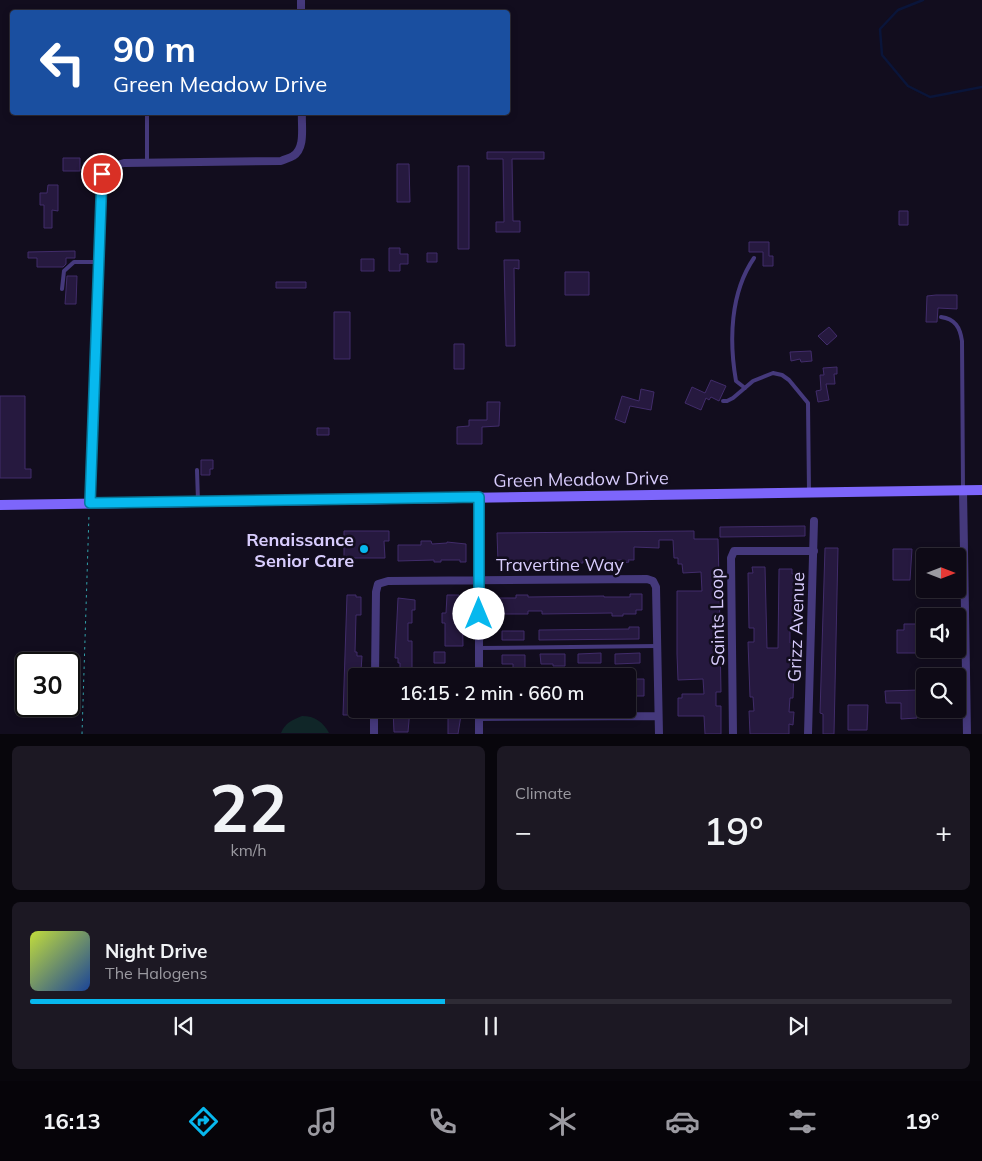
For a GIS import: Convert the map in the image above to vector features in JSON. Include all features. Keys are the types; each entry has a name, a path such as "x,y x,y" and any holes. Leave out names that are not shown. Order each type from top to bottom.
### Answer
{"main road":[{"name":"Green Meadow Drive","path":"0,505 982,490"}],"street":[{"path":"90,503 100,182 102,174 106,168 124,163 281,161 294,156 300,148 302,115"},
{"path":"963,490 967,734"},
{"path":"479,497 479,668"},
{"name":"Grizz Avenue","path":"808,734 814,521"},
{"name":"Saints Loop","path":"734,734 731,558 734,551 814,551"},
{"name":"Travertine Way","path":"375,668 376,592 378,584 388,581 647,579 653,581 656,587 657,646"},
{"path":"657,646 659,734"},
{"path":"636,716 658,716"},
{"path":"374,718 374,734"},
{"path":"479,718 479,734"}],"lane":[{"path":"146,115 147,162"},
{"path":"85,164 106,168"},
{"path":"745,388 736,382 733,326 741,281 754,258"},
{"path":"62,289 64,271 74,262 98,262"},
{"path":"941,317 949,318 958,326 962,341 963,490"},
{"path":"723,401 733,398 753,382 772,373 782,375 789,380 808,403 809,492"},
{"path":"197,470 198,501"},
{"path":"479,648 657,646"}],"path":[{"path":"82,734 90,503"}],"green space":[{"path":"302,716 318,720 329,733 281,733 289,722"}],"building":[{"path":"487,152 544,152 544,159 512,159 513,221 520,221 520,232 496,232 496,222 504,222 503,159 487,159"},
{"path":"63,158 80,158 80,171 63,171"},
{"path":"397,164 409,164 410,202 397,202"},
{"path":"458,166 469,166 469,249 458,249"},
{"path":"48,185 58,185 58,211 52,210 52,228 44,228 44,205 40,205 40,193 47,193"},
{"path":"899,211 908,211 908,225 899,225"},
{"path":"749,242 769,242 769,256 773,256 773,266 763,266 763,252 749,252"},
{"path":"389,248 400,248 400,254 408,254 408,264 400,264 400,271 389,271"},
{"path":"75,251 75,258 66,258 66,264 63,267 37,267 37,258 28,258 28,252"},
{"path":"427,253 437,253 437,262 427,262"},
{"path":"361,259 374,259 374,271 361,271"},
{"path":"504,260 519,260 519,269 514,268 515,346 506,346"},
{"path":"565,272 589,272 589,295 565,295"},
{"path":"67,276 77,276 76,304 65,304"},
{"path":"276,282 306,282 306,288 276,288"},
{"path":"957,295 957,309 938,308 937,322 926,322 927,296"},
{"path":"334,312 350,312 350,359 334,359"},
{"path":"829,327 837,336 827,345 818,336"},
{"path":"454,344 464,344 464,369 454,369"},
{"path":"811,351 812,361 801,362 800,359 791,361 790,352"},
{"path":"837,367 837,374 834,374 835,384 826,384 829,400 818,402 816,391 821,390 820,375 824,375 823,368"},
{"path":"711,380 726,386 719,401 711,397 709,400 706,398 701,410 685,403 692,387 705,393"},
{"path":"641,389 654,392 651,410 630,406 625,423 615,419 622,396 639,401"},
{"path":"0,396 25,396 25,469 31,469 31,478 0,478"},
{"path":"487,402 500,402 499,426 482,427 482,444 457,444 457,427 469,426 469,420 487,420"},
{"path":"317,428 329,428 329,435 317,435"},
{"path":"201,460 213,460 213,469 210,469 210,475 201,475"},
{"path":"805,526 805,536 720,537 720,527"},
{"name":"Renaissance Senior Care","path":"344,531 389,531 389,541 384,541 385,558 344,558"},
{"path":"694,531 694,539 718,539 719,578 714,578 715,591 719,591 720,624 715,624 715,638 720,638 721,692 716,692 716,706 721,706 721,734 705,734 704,716 678,716 678,698 682,698 682,694 704,694 703,679 678,680 677,591 702,591 701,572 683,573 682,564 678,564 678,558 674,558 673,540 659,540 659,548 634,547 634,560 622,563 622,560 604,561 604,563 598,563 598,561 576,563 576,561 560,561 560,564 554,564 554,561 532,561 532,564 509,562 509,565 498,562 497,533"},
{"path":"421,541 431,541 432,544 447,542 466,544 466,562 460,562 460,560 441,560 441,562 434,562 434,560 398,561 398,545 421,545"},
{"path":"825,548 838,548 834,734 823,734 823,714 820,713"},
{"path":"893,549 912,549 910,580 893,580"},
{"path":"752,567 765,567 767,648 778,648 779,569 792,569 792,574 796,574 795,629 790,629 790,643 795,643 793,698 790,698 789,712 794,712 793,725 789,724 789,734 750,734 749,711 754,711 753,697 750,697 748,642 754,642 754,628 749,628 748,573 753,573"},
{"path":"630,594 642,594 642,610 636,610 636,614 612,616 612,613 542,614 542,611 528,611 528,614 497,614 497,598 516,598 516,595 528,595 528,597 630,597"},
{"path":"347,595 356,595 356,597 361,597 361,615 356,615 355,652 357,652 357,656 362,656 361,668 348,668 348,715 343,715"},
{"path":"447,595 459,595 459,600 462,600 463,646 445,646 445,623 442,623 442,613 446,613"},
{"path":"398,598 415,600 415,610 412,610 412,623 408,623 408,641 412,641 412,668 400,668 398,658 395,658"},
{"path":"904,624 916,624 916,653 897,653 897,630 904,630"},
{"path":"629,627 639,627 639,639 539,640 539,630 629,629"},
{"path":"502,631 524,631 524,640 502,640"},
{"path":"434,652 445,652 445,663 434,663"},
{"path":"601,653 601,663 578,663 578,654"},
{"path":"640,653 640,663 615,664 615,654"},
{"path":"540,654 565,654 565,666 541,664"},
{"path":"502,655 525,655 525,668 513,668 513,664 502,664"},
{"path":"636,679 644,679 644,696 636,696"},
{"path":"916,690 917,718 901,719 901,703 886,703 885,691"},
{"path":"848,705 868,705 867,730 848,730"},
{"path":"393,718 409,718 408,732 394,732"},
{"path":"448,718 461,718 458,734 448,734"}],"waterway":[{"path":"923,0 898,10 880,29 882,55 908,86 930,97 982,87"}],"place":[{"name":"Renaissance Senior Care","path":"364,549"}],"route":[{"path":"102,174 100,182 90,503 479,497 479,614"}]}
